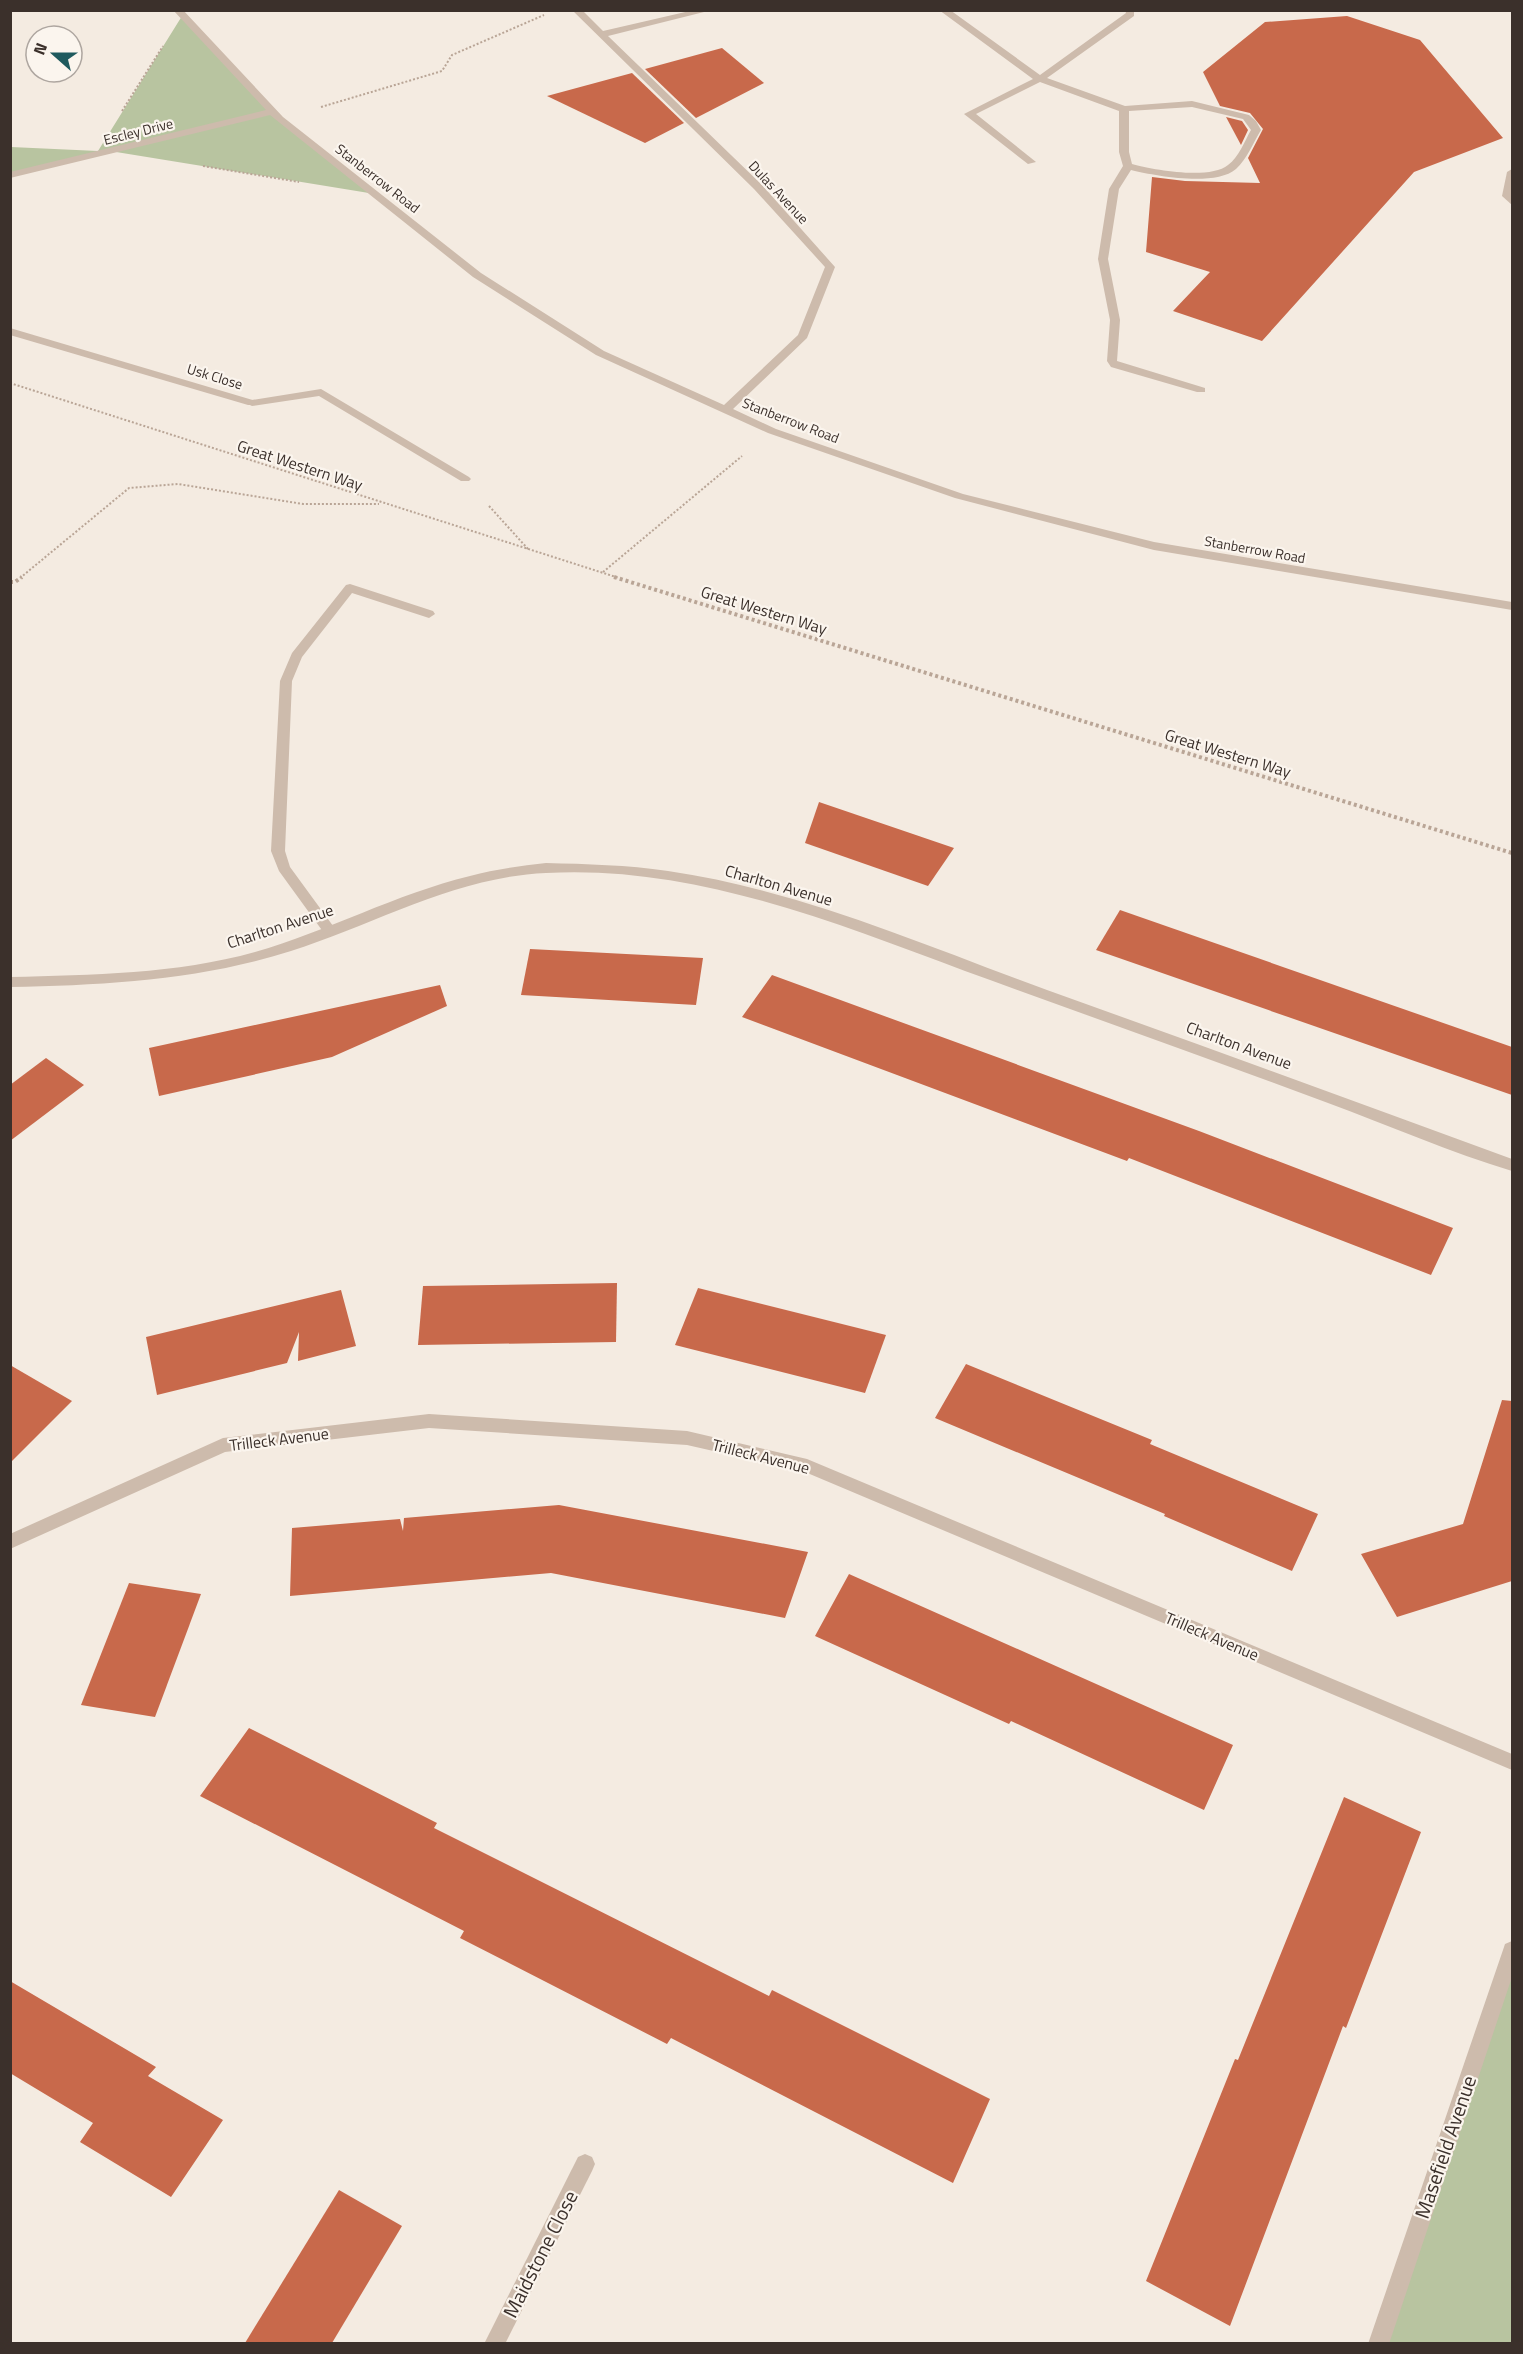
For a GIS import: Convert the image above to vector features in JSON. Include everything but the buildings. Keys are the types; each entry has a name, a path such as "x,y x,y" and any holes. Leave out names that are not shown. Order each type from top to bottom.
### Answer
{"street":[{"name":"Dulas Avenue","path":"576,10 758,187 830,267 803,336 726,410"},
{"path":"600,35 708,10"},
{"path":"944,10 1040,79 1124,109 1192,104 1246,117 1256,130 1230,170 1212,175 1145,172 1128,166 1122,153 1128,124 1124,109"},
{"path":"1031,162 969,114 1040,79 1131,14 1129,10"},
{"name":"Stanberrow Road","path":"179,13 276,115 477,274 600,353 772,431 959,496 1154,546 1512,606"},
{"name":"Escley Drive","path":"10,175 276,115"},
{"path":"1128,166 1114,189 1103,259 1115,320 1112,361 1114,365 1201,390"},
{"path":"1512,172 1507,196 1512,202"},
{"name":"Usk Close","path":"10,331 252,403 321,392 465,479"},
{"path":"329,930 284,868 278,851 286,681 296,656 350,588 429,614"},
{"name":"Charlton Avenue","path":"10,982 122,980 197,970 255,957 472,879 542,868 602,868 651,872 791,904 1512,1165"},
{"name":"Trilleck Avenue","path":"10,1542 223,1445 429,1422 687,1438 807,1466 1512,1761"},
{"name":"Masefield Avenue","path":"1378,2343 1512,1950"},
{"name":"Maidstone Close","path":"494,2343 585,2164"}],"path":[{"path":"95,155 179,13"},
{"path":"276,115 442,71 452,55 544,15"},
{"path":"202,166 306,183"},
{"name":"Great Western Way","path":"10,383 528,550 1512,853"},
{"path":"602,573 772,431"},
{"path":"465,479 528,550"},
{"path":"10,582 15,582 129,488 178,484 303,504 382,504"}],"green space":[{"path":"182,16 280,119 375,194 110,151 11,175 11,147 98,151"},
{"path":"1512,1949 1512,2343 1377,2343"}]}
